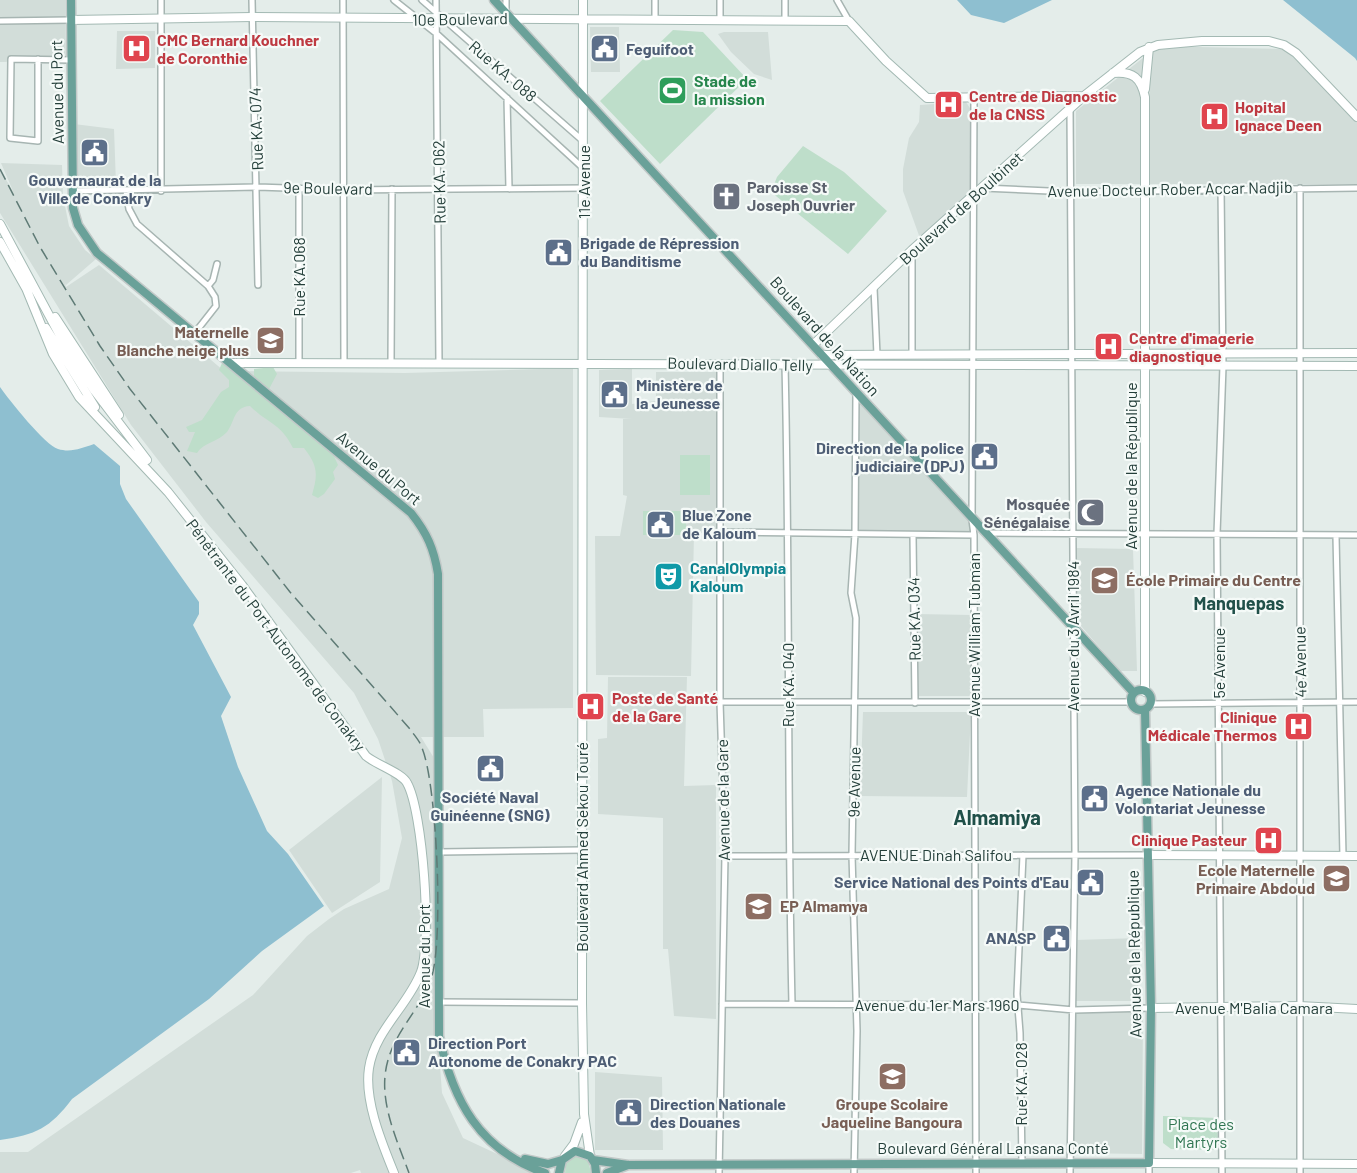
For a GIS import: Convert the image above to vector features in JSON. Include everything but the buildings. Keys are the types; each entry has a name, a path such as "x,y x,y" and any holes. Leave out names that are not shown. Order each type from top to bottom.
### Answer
{"main road":[{"name":"Avenue du Port","path":"71,0 73,190 78,225 97,253 411,513 428,536 435,552 438,574 439,1036 454,1088 465,1112 478,1131 505,1152 545,1173"},
{"name":"Boulevard de la Nation","path":"494,0 1133,692"},
{"path":"1133,692 1144,692 1150,698 1148,707 1132,702 1133,692"},
{"name":"Avenue de la République","path":"1148,707 1151,1008 1149,1163"},
{"name":"Avenue du Port","path":"505,1152 548,1164 575,1151 592,1158"},
{"path":"559,1173 563,1158"},
{"path":"592,1158 596,1173"},
{"name":"Boulevard Général Lansana Conté","path":"592,1158 628,1165 719,1169 976,1168 1022,1163 1149,1163"},
{"name":"Boulevard Général Lansana Conté","path":"607,1173 628,1165"}],"street":[{"path":"160,0 161,191"},
{"name":"Rue KA. 074","path":"252,0 258,187 258,285"},
{"path":"343,0 344,364"},
{"path":"394,0 437,34 584,168"},
{"name":"Rue KA. 088","path":"422,0 439,18 584,141"},
{"name":"Rue KA. 062","path":"436,0 439,18 437,34 439,363"},
{"path":"506,0 508,16"},
{"name":"11e Avenue","path":"583,0 584,364"},
{"path":"655,0 655,20"},
{"path":"720,0 720,20"},
{"path":"785,0 785,21"},
{"path":"837,0 849,21 922,95 933,99 1084,96"},
{"name":"10e Boulevard","path":"71,20 252,17 417,20 508,16 583,19 849,21"},
{"path":"0,21 71,20"},
{"path":"1149,47 1202,41 1269,41 1284,45 1296,53 1357,117"},
{"name":"Boulevard de Boulbinet","path":"813,345 912,250 1084,96 1149,47"},
{"name":"Avenue de la République","path":"1144,692 1145,97 1149,47"},
{"path":"38,59 38,141 10,138 11,59 38,59 71,60"},
{"path":"1112,74 1124,72 1134,75 1142,85 1145,97"},
{"path":"507,98 509,189"},
{"name":"Avenue William Tubman","path":"974,98 972,520 974,535 976,1168"},
{"name":"Avenue du 3 Avril 1984","path":"1070,109 1072,704 1075,855 1070,1173"},
{"name":"9e Boulevard","path":"73,190 161,191 258,187 343,190 584,188"},
{"name":"Avenue Docteur Rober Accar Nadjib","path":"982,188 1071,192 1357,188"},
{"name":"4e Avenue","path":"1300,188 1302,366 1298,856 1300,1173"},
{"name":"Rue KA.068","path":"299,189 299,364"},
{"path":"392,189 392,363"},
{"name":"5e Avenue","path":"1221,189 1223,366 1217,534 1220,856 1218,941 1221,1009 1222,1173"},
{"path":"126,191 129,209 136,225 208,286 215,297 216,306 194,334"},
{"path":"0,224 33,282 168,492"},
{"path":"0,242 58,350 85,393 168,492"},
{"path":"912,250 912,355"},
{"path":"208,286 213,280 217,264"},
{"path":"874,288 877,355"},
{"name":"Boulevard Diallo Telly","path":"822,355 1357,354"},
{"name":"Boulevard Diallo Telly","path":"231,363 1357,366"},
{"name":"Boulevard Ahmed Sekou Touré","path":"584,364 582,1003 584,1114 592,1158"},
{"name":"Avenue de la Gare","path":"719,1169 725,856 720,702 722,532 718,448 720,364"},
{"name":"Rue KA. 040","path":"785,365 789,532 788,702 792,1004"},
{"name":"9e Avenue","path":"855,1168 856,1005 852,855 856,618 851,593 855,534 856,392"},
{"name":"Pénétrante du Port Autonome de Conakry","path":"168,492 242,585 366,756 407,781 417,808 425,953 413,988 393,1016 373,1053 368,1084 394,1173"},
{"path":"722,532 974,535"},
{"path":"986,533 1299,533 1336,536 1357,534"},
{"name":"Rue KA. 034","path":"913,535 915,703"},
{"path":"1336,536 1343,856"},
{"path":"720,702 1072,704 1132,702"},
{"path":"1148,707 1357,702"},
{"path":"440,852 582,850"},
{"name":"Rue KA. 028","path":"1022,1163 1018,1005 1023,855"},
{"path":"1148,855 1357,856"},
{"name":"AVENUE Dinah Salifou","path":"725,856 1148,855"},
{"path":"439,1002 582,1003"},
{"name":"Avenue du 1er Mars 1960","path":"722,1004 1018,1005 1072,1010 1151,1008"},
{"name":"Avenue M'Balia Camara","path":"1151,1008 1221,1009 1299,1006 1357,1009"},
{"name":"Boulevard Ahmed Sekou Touré","path":"563,1158 574,1144 584,1114"},
{"path":"1149,1163 1149,1173"},
{"name":"Boulevard Général Lansana Conté","path":"1149,1163 1357,1164"}],"shaded area":[{"path":"0,0 65,0 66,61 0,62"},
{"name":"Feguifoot","path":"590,27 619,27 620,72 591,72"},
{"name":"CMC Bernard Kouchner de Coronthie","path":"117,31 155,31 155,68 116,69"},
{"path":"768,32 772,80 754,74 731,52 718,34"},
{"name":"Hopital Ignace Deen","path":"1158,46 1285,49 1357,120 1357,184 1076,184 1076,111"},
{"path":"966,102 973,113 973,192 921,241 903,191 903,169 909,138 919,122 920,105"},
{"name":"Gouvernaurat de la Ville de Conakry","path":"74,124 114,129 116,184 81,183 76,176"},
{"path":"1,163 62,165 63,196 69,226 85,250 96,259 66,285 65,283 66,287 99,265 224,371 405,373 573,368 573,708 483,709 484,737 421,737 434,758 435,1000 442,1093 463,1138 538,1173 361,1173 360,1170 351,1173 0,1173 0,1152 28,1152 253,995 307,936 329,919 344,909 389,889 402,838 392,781 378,739 354,693 206,522 131,425 0,213 0,170 13,191"},
{"path":"632,369 632,404 656,401 656,372 717,372 717,533 694,533 691,676 596,675 595,536 620,536 627,496 623,495 623,419 632,419 599,417 599,370"},
{"path":"859,401 965,515 972,526 972,534 858,530"},
{"name":"École Primaire du Centre","path":"1075,548 1133,549 1137,671 1120,671 1075,619"},
{"path":"916,614 971,615 970,696 918,696"},
{"path":"608,677 687,677 684,786 716,785 716,1019 674,1016 668,949 663,949 663,818 598,814 598,739 607,738"},
{"path":"863,712 971,712 967,797 860,796"},
{"path":"382,777 380,882 332,913 289,850"},
{"path":"1139,938 1138,1001 1075,1001 1076,940"},
{"path":"1074,1010 1143,1011 1142,1154 1073,1153"},
{"name":"Direction Nationale des Douanes","path":"595,1072 662,1077 663,1150 595,1150"}],"green space":[{"name":"Stade de la mission","path":"673,30 703,32 747,79 660,164 600,101"},
{"path":"803,146 844,172 887,211 848,254 771,192 777,177"},
{"path":"222,363 254,378 254,369 273,367 277,374 269,389 272,396 332,452 338,465 333,472 335,479 324,494 318,498 312,495 316,470 304,448 293,448 279,428 250,406 237,412 230,428 223,435 203,446 197,453 187,451 195,432 189,432 186,427 202,420 221,392 229,387 229,380 219,370"},
{"path":"680,455 710,455 710,495 680,495"},
{"path":"643,511 686,511 686,535 643,535"},
{"name":"Place des Martyrs","path":"1163,1116 1217,1118 1218,1143 1214,1150 1171,1149 1163,1143"},
{"path":"576,1155 588,1160 591,1173 565,1173 566,1163"}],"water":[{"path":"957,0 1052,0 1004,23 971,15"},
{"path":"1283,0 1357,0 1357,61 1355,58"},
{"path":"0,387 52,446 67,450 94,444 120,466 120,484 126,499 199,602 199,614 193,625 231,697 221,716 238,767 267,831 288,854 324,906 262,951 209,999 72,1099 49,1123 23,1136 0,1140"}],"railway":[{"path":"0,169 40,247 100,346 130,389 290,592 410,729 421,745 432,794 435,827 438,900 435,960 431,979 425,992 392,1049 385,1076 388,1113 409,1173"}],"place":[{"name":"CMC Bernard Kouchner de Coronthie","path":"136,49"},
{"name":"Feguifoot","path":"605,49"},
{"name":"Stade de la mission","path":"673,90"},
{"name":"Centre de Diagnostic de la CNSS","path":"948,105"},
{"name":"Hopital Ignace Deen","path":"1214,116"},
{"name":"Gouvernaurat de la Ville de Conakry","path":"95,152"},
{"name":"Paroisse St Joseph Ouvrier","path":"726,196"},
{"name":"Brigade de Répression du Banditisme","path":"559,252"},
{"name":"Maternelle Blanche neige plus","path":"270,341"},
{"name":"Centre d'imagerie diagnostique","path":"1108,347"},
{"name":"Ministère de la Jeunesse","path":"615,394"},
{"name":"Direction de la police judiciaire (DPJ)","path":"985,457"},
{"name":"Mosquée Sénégalaise","path":"1091,513"},
{"name":"Blue Zone de Kaloum","path":"661,524"},
{"name":"CanalOlympia Kaloum","path":"669,577"},
{"name":"École Primaire du Centre","path":"1105,580"},
{"name":"Poste de Santé de la Gare","path":"591,707"},
{"name":"Clinique Médicale Thermos","path":"1298,726"},
{"name":"Société Naval Guinéenne (SNG)","path":"490,769"},
{"name":"Agence Nationale du Volontariat Jeunesse","path":"1094,799"},
{"name":"Clinique Pasteur","path":"1268,840"},
{"name":"Ecole Maternelle Primaire Abdoud","path":"1336,879"},
{"name":"Service National des Points d'Eau","path":"1090,882"},
{"name":"EP Almamya","path":"759,906"},
{"name":"ANASP","path":"1057,938"},
{"name":"Direction Port Autonome de Conakry PAC","path":"407,1052"},
{"name":"Groupe Scolaire Jaqueline Bangoura","path":"892,1076"},
{"name":"Direction Nationale des Douanes","path":"629,1113"}],"district":[{"name":"Manquepas","path":"1239,604"},
{"name":"Almamiya","path":"997,818"}]}
